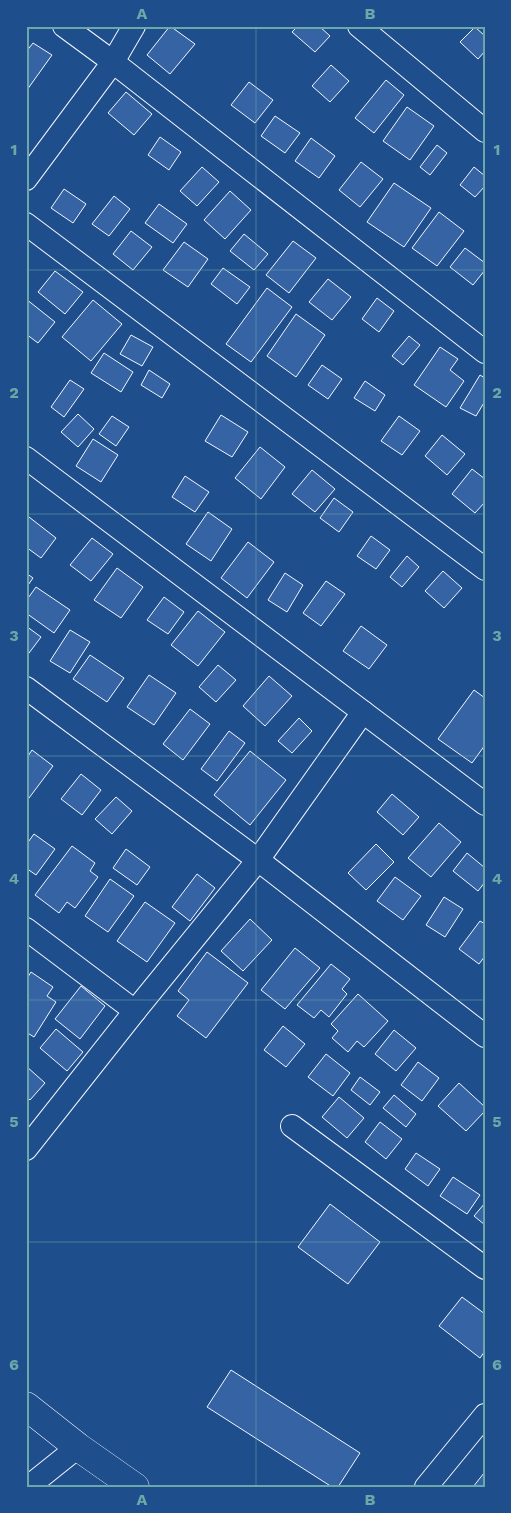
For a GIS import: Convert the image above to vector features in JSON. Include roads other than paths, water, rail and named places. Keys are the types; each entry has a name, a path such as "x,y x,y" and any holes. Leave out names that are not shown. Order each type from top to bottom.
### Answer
{"main road":[{"path":"26,1406 78,1447 135,1487"}],"street":[{"path":"64,26 113,62 485,352"},
{"path":"26,179 113,62 134,26"},
{"path":"360,26 485,131"},
{"path":"26,224 485,569"},
{"path":"26,458 485,804"},
{"path":"26,688 258,860 485,1036"},
{"path":"26,1149 258,860 363,712"},
{"path":"26,929 136,1011"},
{"path":"292,1126 485,1268"},
{"path":"426,1487 485,1415"},
{"path":"28,1487 78,1447"}]}
